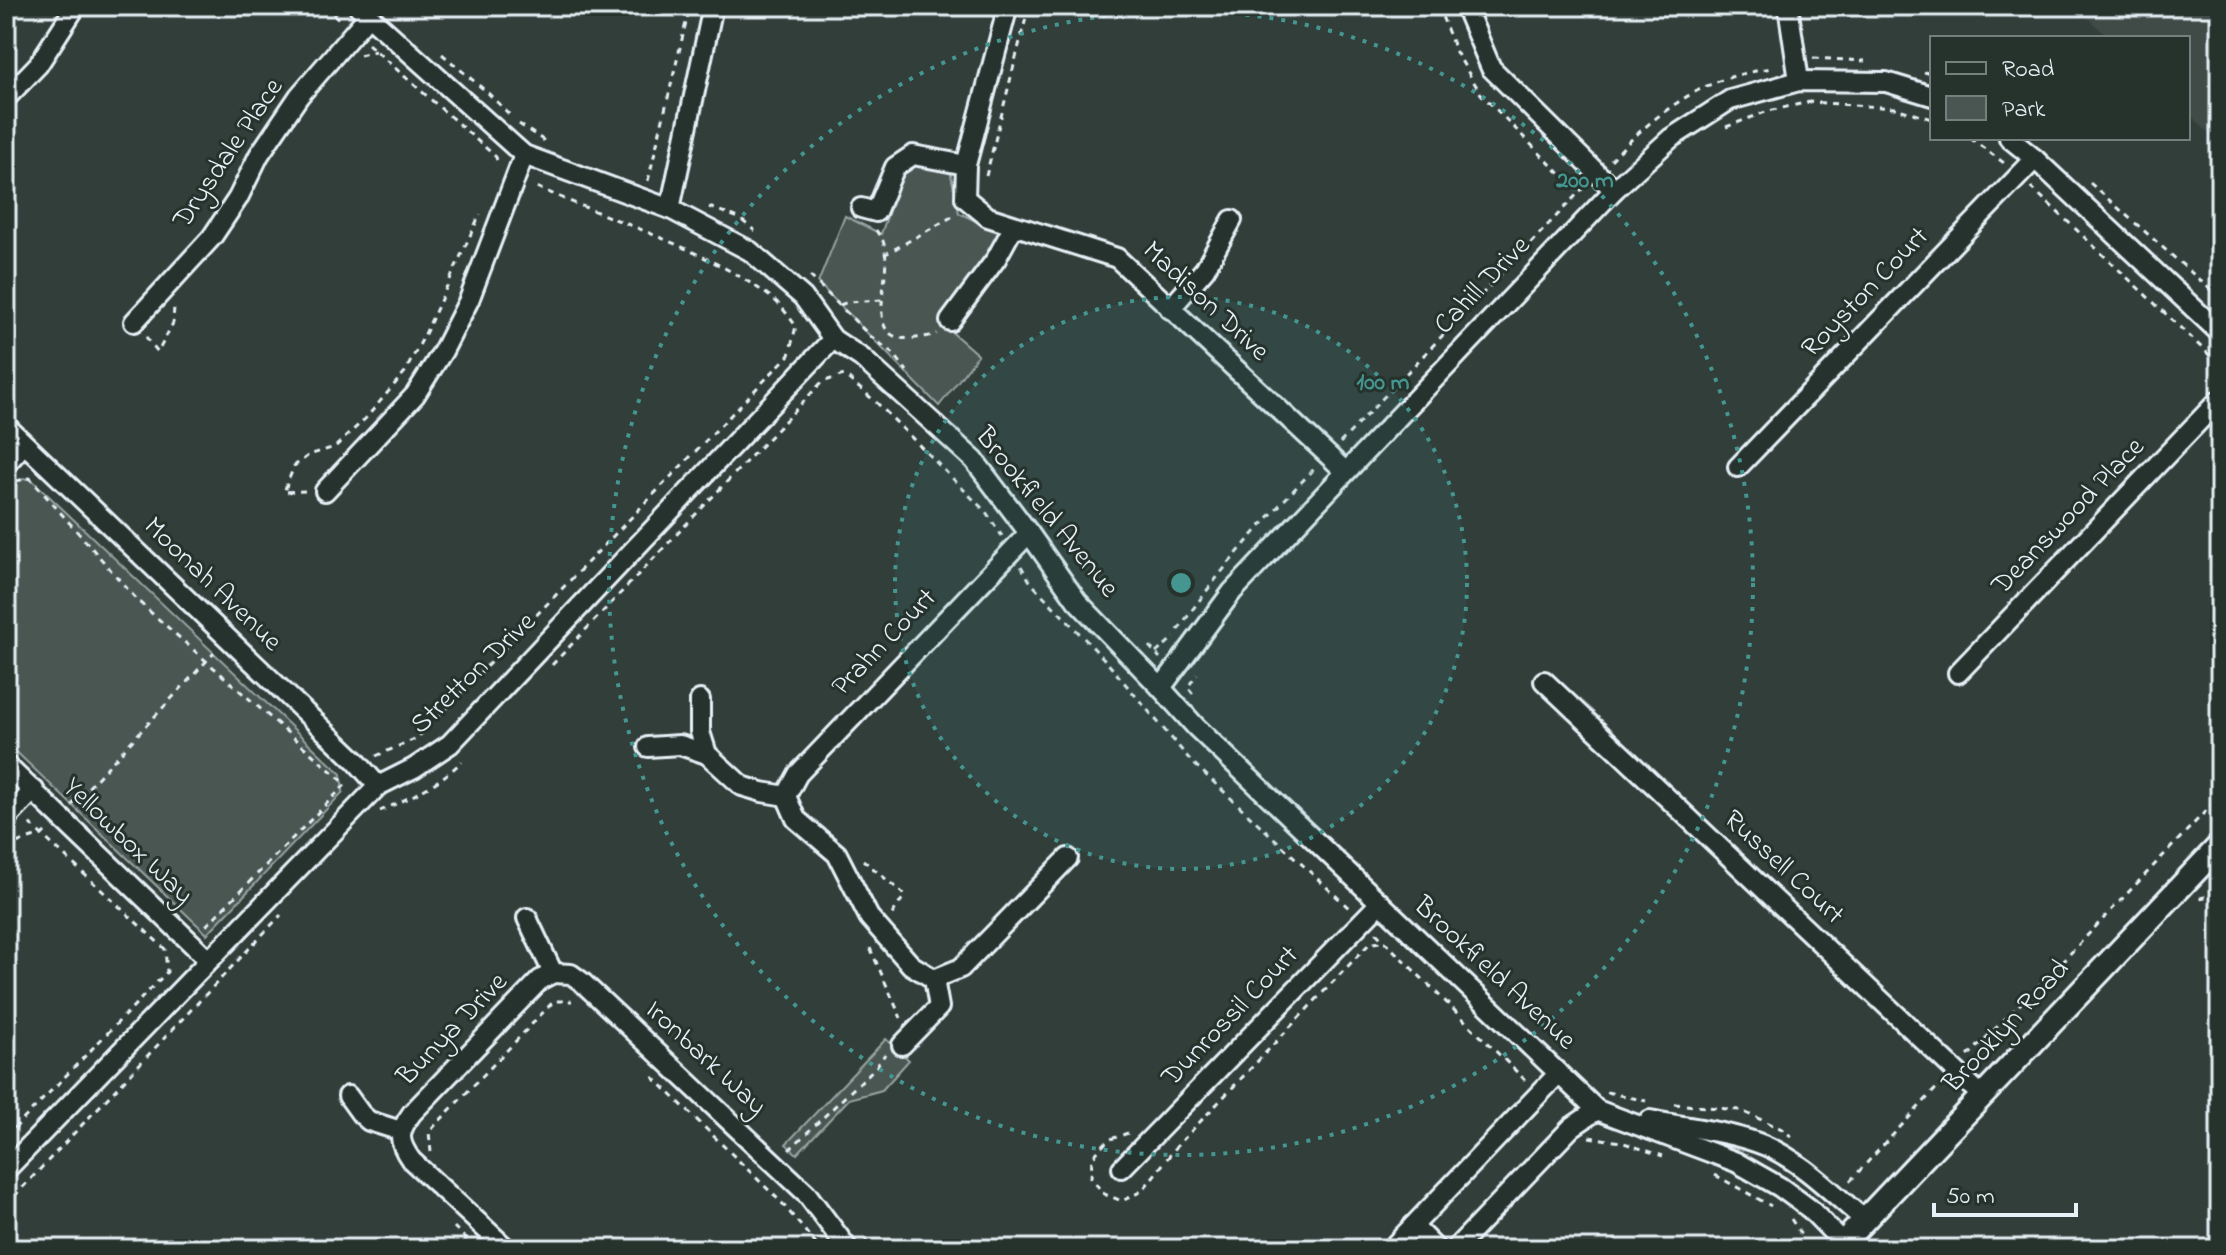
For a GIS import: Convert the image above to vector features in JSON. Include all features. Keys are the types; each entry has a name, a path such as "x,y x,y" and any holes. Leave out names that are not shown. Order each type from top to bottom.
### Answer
{"street":[{"path":"6,98 38,65 76,6"},
{"path":"670,209 713,6"},
{"path":"974,205 965,198 966,165 1008,6"},
{"path":"1465,6 1491,68 1614,190"},
{"path":"1788,6 1799,81"},
{"name":"Drysdale Place","path":"134,322 212,237 238,198 259,155 293,105 354,32 363,11"},
{"name":"Brookfield Avenue","path":"363,11 524,155 670,209 750,251 803,297 833,339 862,358 974,460 1077,601 1196,727 1597,1110 1736,1162 1780,1187 1816,1216 1840,1246"},
{"name":"Cahill Drive","path":"1161,688 1232,592 1614,190 1671,138 1730,100 1799,81 1886,82 1930,95"},
{"path":"2011,140 2220,333"},
{"path":"325,491 415,395 443,351 469,300 524,155"},
{"path":"861,208 876,212 895,167 913,155 966,165"},
{"name":"Royston Court","path":"1738,467 2035,159"},
{"name":"Madison Drive","path":"974,205 988,217 1117,258 1345,471"},
{"path":"1170,309 1205,269 1232,220"},
{"path":"950,321 996,259 1014,226"},
{"name":"Stretton Drive","path":"6,1170 378,786 414,768 450,744 833,339"},
{"name":"Deanswood Place","path":"1958,673 2220,399"},
{"name":"Moonah Avenue","path":"6,426 356,761 378,786"},
{"path":"8,473 24,444"},
{"name":"Prahn Court","path":"786,796 798,774 1029,533"},
{"name":"Russell Court","path":"1544,681 1982,1096"},
{"path":"700,700 700,732 707,754"},
{"path":"648,747 680,745 707,754 742,786 786,796 796,819 837,854 869,917 911,965 934,979 939,1007 898,1042"},
{"name":"Yellowbox Way","path":"6,765 209,960"},
{"path":"10,815 34,790"},
{"name":"Brooklyn Road","path":"1840,1246 2220,845"},
{"path":"934,979 961,968 1068,858"},
{"name":"Dunrossil Court","path":"1122,1168 1379,904"},
{"path":"527,918 553,973"},
{"name":"Bunya Drive","path":"514,1244 411,1160 403,1149 401,1131 423,1101 540,980 553,973"},
{"name":"Ironbark Way","path":"553,973 571,974 582,982 806,1193 848,1249"},
{"path":"1391,1249 1558,1074"},
{"name":"Bunya Drive","path":"348,1096 369,1121 401,1131"},
{"path":"1455,1249 1572,1127 1597,1110 1737,1137 1766,1146 1838,1188 1865,1220"},
{"path":"1780,1187 1794,1162"},
{"path":"1413,1226 1436,1249"}],"path":[{"path":"325,6 496,157 500,171 665,240 725,269 774,299 796,326 789,355 417,738 375,757"},
{"path":"647,184 690,6"},
{"path":"1723,128 1768,111 1810,102 1895,108 1930,118"},
{"path":"1973,140 1997,156 2220,365"},
{"path":"2085,178 2220,298"},
{"path":"884,255 974,205"},
{"path":"861,208 883,241 882,318 890,333 901,338 923,338 942,333 950,321"},
{"path":"325,491 284,492 294,466 309,455 335,447 366,418 405,372 481,212"},
{"path":"840,305 882,300"},
{"path":"550,668 822,382 844,375 877,403 986,512 1031,583 1105,660 1191,761 1363,921 1539,1094"},
{"path":"8,473 30,478 139,602 346,784 203,930"},
{"path":"6,846 42,835 228,638"},
{"path":"1196,697 1188,687 1197,674"},
{"path":"380,811 418,794 463,760"},
{"path":"1838,1188 1850,1180 2220,796"},
{"path":"6,1137 167,972 165,949 42,835 10,815"},
{"path":"786,1153 898,1042 869,946 905,895 861,859"},
{"path":"6,1205 281,915"},
{"path":"431,1152 429,1132 502,1055 554,1001 575,1001"},
{"path":"651,1075 782,1203 820,1249"},
{"path":"1601,1090 1656,1102"},
{"path":"1670,1103 1739,1110 1780,1128 1799,1143"},
{"path":"1572,1127 1582,1136 1621,1142 1663,1157"},
{"path":"1707,1171 1775,1208"},
{"path":"1838,1188 1850,1180"},
{"path":"1788,1215 1800,1233"},
{"path":"1792,1249 1800,1233 1816,1216"},
{"path":"446,1220 476,1249"},
{"path":"865,1239 873,1249"},
{"path":"514,1244 533,1249"}],"shaded area":[{"path":"2075,6 2220,6 2220,144 2190,115 2190,36 2107,36"}],"green space":[{"path":"906,162 950,170 959,213 1003,234 939,321 978,355 939,406 818,283 845,216 881,234"},
{"path":"30,478 341,774 343,792 207,934 6,742 6,486 10,482"},
{"path":"886,1039 909,1060 882,1090 849,1099 797,1154 786,1144"}]}
